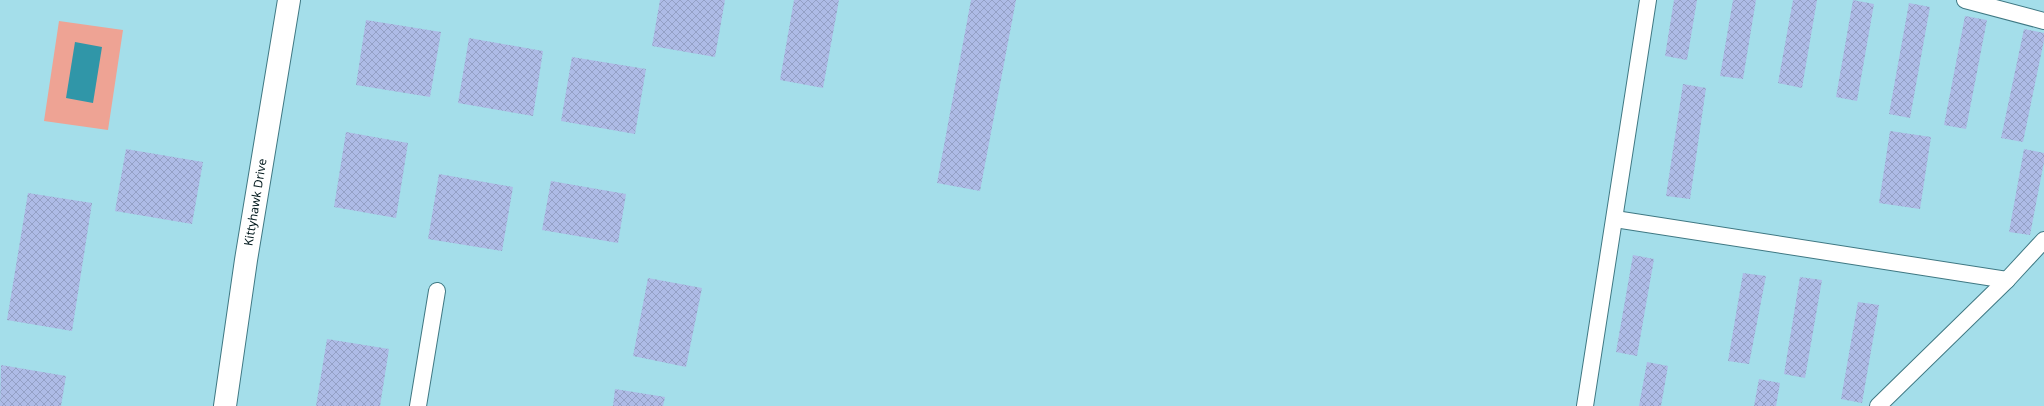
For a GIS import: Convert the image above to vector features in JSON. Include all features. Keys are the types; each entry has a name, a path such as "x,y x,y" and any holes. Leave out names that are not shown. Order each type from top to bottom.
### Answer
{"street":[{"name":"Kittyhawk Drive","path":"225,406 246,260 290,0"}],"lane":[{"path":"1585,406 1648,0"},
{"path":"1965,0 2044,21"},
{"path":"1615,219 2007,280"},
{"path":"1878,406 2007,280 2044,240"},
{"path":"418,406 437,291"}],"shaded area":[{"path":"59,21 123,30 108,130 44,121"}],"water":[{"path":"75,42 102,47 93,103 66,98"}],"building":[{"path":"660,0 725,0 715,57 652,46"},
{"path":"794,0 839,0 823,88 780,80"},
{"path":"971,0 1016,0 980,191 937,183"},
{"path":"1674,0 1697,0 1687,60 1665,56"},
{"path":"1733,0 1756,0 1743,79 1720,76"},
{"path":"1793,0 1817,0 1802,88 1778,83"},
{"path":"1853,0 1874,4 1857,101 1836,97"},
{"path":"1909,3 1930,7 1910,118 1889,114"},
{"path":"1965,16 1987,20 1966,129 1944,125"},
{"path":"366,20 441,32 430,97 356,85"},
{"path":"2024,29 2044,33 2044,40 2023,142 2001,138"},
{"path":"469,38 543,51 533,116 458,103"},
{"path":"572,57 646,69 635,134 561,121"},
{"path":"1683,84 1706,88 1690,199 1666,196"},
{"path":"1890,131 1931,137 1920,209 1879,203"},
{"path":"346,132 408,143 396,218 334,207"},
{"path":"126,149 203,162 192,224 115,211"},
{"path":"2024,149 2044,153 2044,162 2030,235 2009,232"},
{"path":"439,174 513,187 502,251 428,239"},
{"path":"551,181 626,194 618,243 542,230"},
{"path":"28,193 92,203 72,331 7,320"},
{"path":"1633,255 1654,259 1637,356 1616,352"},
{"path":"1743,273 1766,276 1749,364 1728,361"},
{"path":"1800,277 1822,280 1805,378 1784,374"},
{"path":"648,278 702,288 686,367 633,356"},
{"path":"1858,302 1879,305 1862,403 1841,399"},
{"path":"327,339 389,349 380,406 316,406"},
{"path":"1647,362 1668,366 1661,406 1639,406"},
{"path":"1,365 66,376 61,406 0,406"},
{"path":"1759,379 1780,383 1776,406 1754,406"},
{"path":"615,389 665,397 663,406 613,406"}]}
